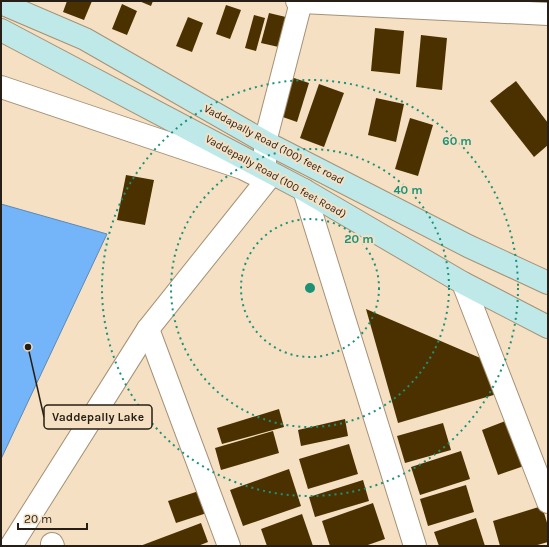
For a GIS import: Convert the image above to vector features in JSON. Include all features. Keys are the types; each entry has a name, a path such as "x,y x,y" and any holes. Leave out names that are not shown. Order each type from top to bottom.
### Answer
{"main road":[{"name":"Vaddapally Road (100) feet road","path":"1,3 85,39 265,142 468,246 548,283"},
{"name":"Vaddepally Road (100 feet Road)","path":"1,30 266,174 304,190 463,284 548,327"}],"street":[{"path":"11,546 148,329 266,174 265,142 299,2 548,14"},
{"path":"1,87 242,168 266,174"},
{"path":"304,190 415,546"},
{"path":"463,284 548,502"},
{"path":"148,329 229,546"}],"water":[{"path":"1,204 107,234 1,459"}],"building":[{"path":"67,1 92,1 84,20 63,12"},
{"path":"139,1 153,1 151,6"},
{"path":"542,1 542,3 526,2"},
{"path":"122,4 137,11 127,35 112,29"},
{"path":"226,5 241,10 230,39 216,34"},
{"path":"269,13 290,18 283,48 261,43"},
{"path":"254,15 265,18 256,51 245,48"},
{"path":"188,17 203,23 192,52 176,46"},
{"path":"375,28 404,31 400,74 371,71"},
{"path":"421,35 447,38 442,90 416,87"},
{"path":"288,76 309,83 297,122 277,115"},
{"path":"516,81 548,123 548,145 534,157 490,101"},
{"path":"319,84 344,93 324,147 300,138"},
{"path":"376,98 404,104 396,142 368,135"},
{"path":"410,118 433,125 418,176 395,169"},
{"path":"126,175 154,180 145,225 117,220"},
{"path":"366,309 485,360 497,394 398,423"},
{"path":"279,409 284,427 222,444 217,428"},
{"path":"345,419 348,436 301,446 298,430"},
{"path":"508,420 524,466 498,475 482,430"},
{"path":"443,423 451,450 405,463 397,436"},
{"path":"273,431 279,453 221,470 215,448"},
{"path":"349,444 358,474 308,489 299,459"},
{"path":"461,451 470,479 420,495 411,467"},
{"path":"289,469 301,506 243,526 230,490"},
{"path":"363,480 369,501 315,517 309,497"},
{"path":"466,485 474,512 428,526 420,499"},
{"path":"202,490 210,512 176,523 168,501"},
{"path":"373,503 385,539 365,546 330,546 322,521"},
{"path":"542,506 548,526 548,542 534,546 500,546 493,521"},
{"path":"302,514 313,546 267,546 261,529"},
{"path":"476,518 485,546 439,546 434,532"},
{"path":"201,523 208,542 198,546 140,546"}],"place":[{"name":"Vaddepally Lake","path":"28,347"}]}
